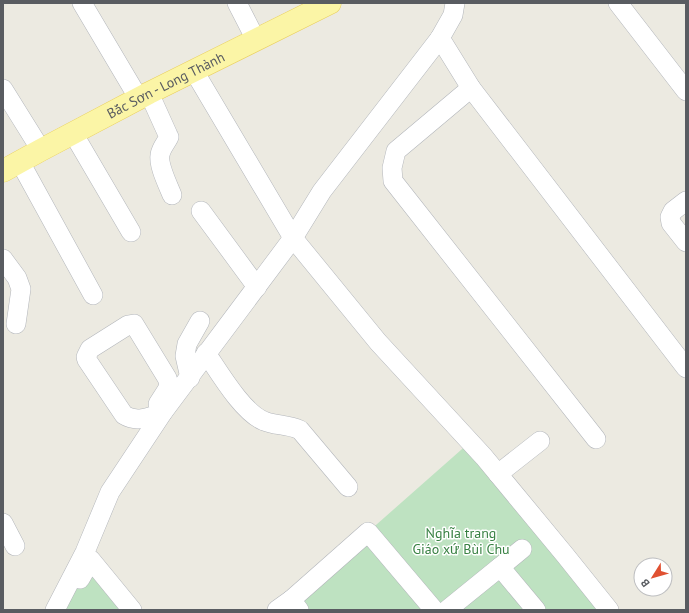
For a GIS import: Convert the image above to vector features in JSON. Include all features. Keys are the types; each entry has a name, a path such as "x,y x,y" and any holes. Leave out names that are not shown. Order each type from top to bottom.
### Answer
{"main road":[{"name":"Bắc Sơn - Long Thành","path":"11,167 144,96 330,3"}],"street":[{"path":"82,3 144,96 169,137 163,146 160,162 172,195"},
{"path":"237,3 256,40"},
{"path":"55,610 85,552 110,492 155,415 170,384 134,324 128,325 90,349 86,357 124,415 135,419 155,415 190,378 206,353 293,238 322,191 440,38 452,15 455,3"},
{"path":"618,3 686,91"},
{"path":"440,38 471,88 686,368"},
{"path":"194,71 293,238 378,342 484,457 609,610"},
{"path":"471,88 396,151 392,168 393,181 596,439"},
{"path":"3,90 41,150"},
{"path":"73,133 131,232"},
{"path":"11,167 93,295"},
{"path":"686,201 673,211 670,217 671,223 686,242"},
{"path":"201,212 257,287"},
{"path":"3,259 17,278 21,289 16,324"},
{"path":"190,378 185,356 187,344 200,321"},
{"path":"206,353 246,409 256,417 266,422 292,426 300,430 348,487"},
{"path":"498,474 540,441"},
{"path":"3,523 15,546"},
{"path":"289,607 368,532 434,610"},
{"path":"447,610 522,549"},
{"path":"62,610 91,560 132,610"},
{"path":"500,567 536,610"}],"green space":[{"name":"Nghĩa trang Giáo xứ Bùi Chu","path":"470,442 606,610 277,610 291,600"},
{"path":"85,552 134,610 55,610"}]}
